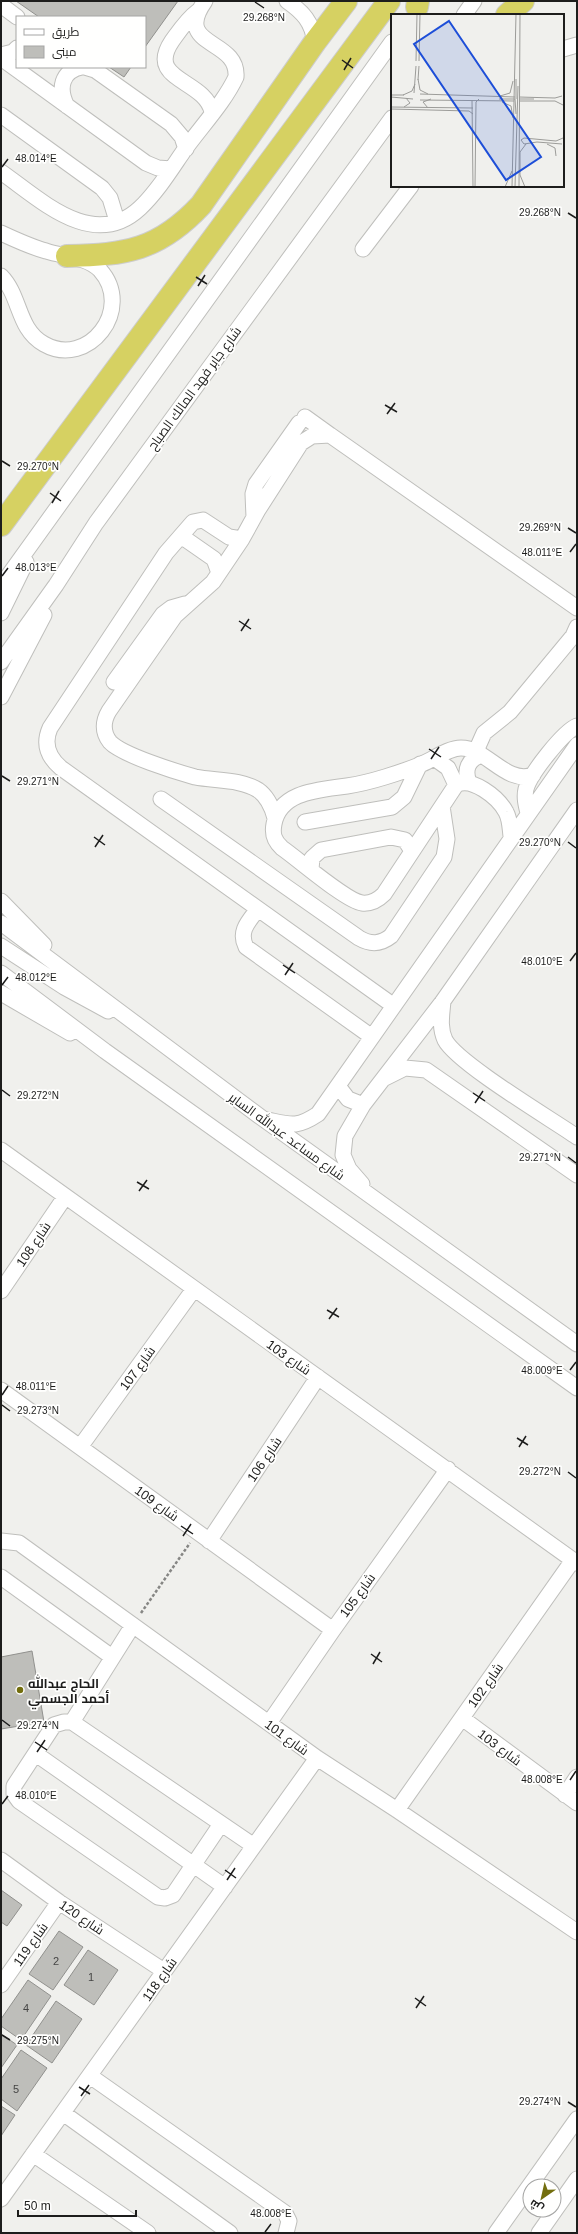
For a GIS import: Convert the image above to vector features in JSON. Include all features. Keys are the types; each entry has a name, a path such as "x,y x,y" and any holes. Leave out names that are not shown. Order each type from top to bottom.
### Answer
{"highway":[{"path":"67,256 115,254 134,250 154,243 187,220 201,205 315,42 346,1"},
{"path":"1,524 377,11 389,1"},
{"path":"507,14 523,1"}],"street":[{"path":"287,1 305,15 314,32 315,42"},
{"path":"465,14 474,1"},
{"path":"1,5 16,16"},
{"path":"202,5 179,30 165,53 164,59 168,70 207,100 212,112"},
{"path":"1,172 65,217 86,224 107,224 117,221 139,209 156,191 233,83 236,71 232,59 199,34 194,22 202,5"},
{"path":"1,586 391,43"},
{"path":"564,49 577,45"},
{"path":"1,55 7,54 16,49"},
{"path":"1,58 146,163 158,168 171,169"},
{"path":"67,106 62,93 63,81 71,71 80,68"},
{"path":"87,68 95,70 171,124 182,137 186,149"},
{"path":"1,115 102,188 110,198 117,221"},
{"name":"شارع جابر فهد المالك الصباح","path":"1,662 56,585 96,523 391,119"},
{"path":"363,249 409,187"},
{"path":"1,233 47,252 88,261 100,270 108,282 112,295 112,310 108,323 99,335 88,343 72,349 58,349 44,344 33,336 24,324 14,295 1,276"},
{"path":"254,518 253,494 256,484 302,420 330,435 577,609"},
{"path":"275,818 269,802 264,795 249,786 196,777 171,769 117,747 107,738 104,724 106,717 176,616 188,603 208,587 219,574 242,540 301,443 312,436 330,435"},
{"path":"242,540 229,537 200,520 193,522 159,562 50,728 47,749 55,763 61,768 394,1006"},
{"path":"181,536 214,560 219,574"},
{"path":"1,613 15,587 36,537"},
{"path":"1,697 31,642 56,585"},
{"path":"114,682 163,614 171,608 188,603"},
{"path":"533,776 523,777 513,775 479,753 469,748 454,749 427,761 362,784 300,795 282,807 275,818 272,830 275,840 311,869 354,900 369,902 384,894 442,806 462,784 468,765 479,753 480,737 510,712 573,636 577,627"},
{"path":"528,813 525,795 533,776 563,736 576,725"},
{"path":"262,1118 290,1125 304,1124 318,1114 511,836 577,745"},
{"path":"427,761 448,768 462,784 494,798 504,808 510,820 511,836"},
{"path":"304,817 382,799 408,790 427,761"},
{"path":"163,794 237,840 246,849 250,861 359,938 370,943 381,942 391,936 444,857 447,839 442,806"},
{"path":"379,1203 349,1168 343,1155 344,1136 363,1105 443,1001 577,810"},
{"path":"311,869 312,858 321,850 391,837 405,840 412,851"},
{"path":"1,901 33,933 63,967"},
{"path":"258,909 243,931 242,936 246,947 372,1037"},
{"name":"شارع مساعد عبدالله الساير","path":"1,923 63,967 134,1023 262,1118 577,1344"},
{"path":"1,946 64,987 134,1023"},
{"path":"1,973 105,1051 577,1388"},
{"path":"1,993 105,1051"},
{"path":"443,1001 441,1026 446,1041 467,1063 577,1137"},
{"path":"383,1079 405,1068 426,1070 577,1175"},
{"path":"338,1086 348,1099 363,1105"},
{"name":"شارع 103","path":"1,1150 448,1469 575,1562"},
{"name":"شارع 108","path":"1,1291 65,1197"},
{"name":"شارع 107","path":"80,1447 194,1289"},
{"name":"شارع 106","path":"203,1537 318,1377"},
{"name":"شارع 109","path":"1,1390 333,1630"},
{"name":"شارع 105","path":"269,1723 333,1630 448,1469"},
{"name":"شارع 101","path":"1,1541 19,1543 317,1758 397,1810 577,1932"},
{"name":"شارع 102","path":"397,1810 575,1562"},
{"path":"1,1578 112,1657"},
{"path":"72,1722 133,1625"},
{"name":"شارع 103","path":"462,1718 577,1803"},
{"path":"221,1824 173,1895 165,1898 158,1897 19,1801 14,1794 14,1786 54,1725 64,1722 72,1722 254,1846"},
{"path":"36,1754 225,1887"},
{"name":"شارع 118","path":"1,2199 317,1758"},
{"path":"565,1795 577,1777"},
{"name":"شارع 120","path":"1,1860 59,1902 164,1972"},
{"name":"شارع 119","path":"1,1985 59,1902"},
{"path":"90,2076 285,2213 289,2221 286,2233"},
{"path":"63,2113 230,2233"},
{"path":"496,2233 577,2119"},
{"path":"33,2154 148,2233"},
{"path":"539,2233 577,2179"}],"path":[{"path":"133,1625 203,1537"}],"building":[{"path":"16,1 178,1 146,46 146,16 38,16"},
{"path":"110,68 130,68 124,77"},
{"name":"الحاج عبدالله أحمد الجسمي","path":"32,1651 44,1722 1,1729 1,1657"},
{"path":"1,1890 22,1905 7,1926 1,1922"},
{"path":"59,1931 83,1947 53,1990 29,1974"},
{"path":"88,1950 118,1970 94,2005 64,1985"},
{"path":"28,1980 51,1996 21,2040 1,2026 1,2019"},
{"path":"56,2001 82,2019 52,2063 26,2045"},
{"path":"1,2034 17,2045 1,2068"},
{"path":"21,2050 47,2068 17,2111 1,2099 1,2079"},
{"path":"1,2106 15,2115 1,2136"}],"place":[{"name":"الحاج عبدالله أحمد الجسمي","path":"20,1690"}]}
